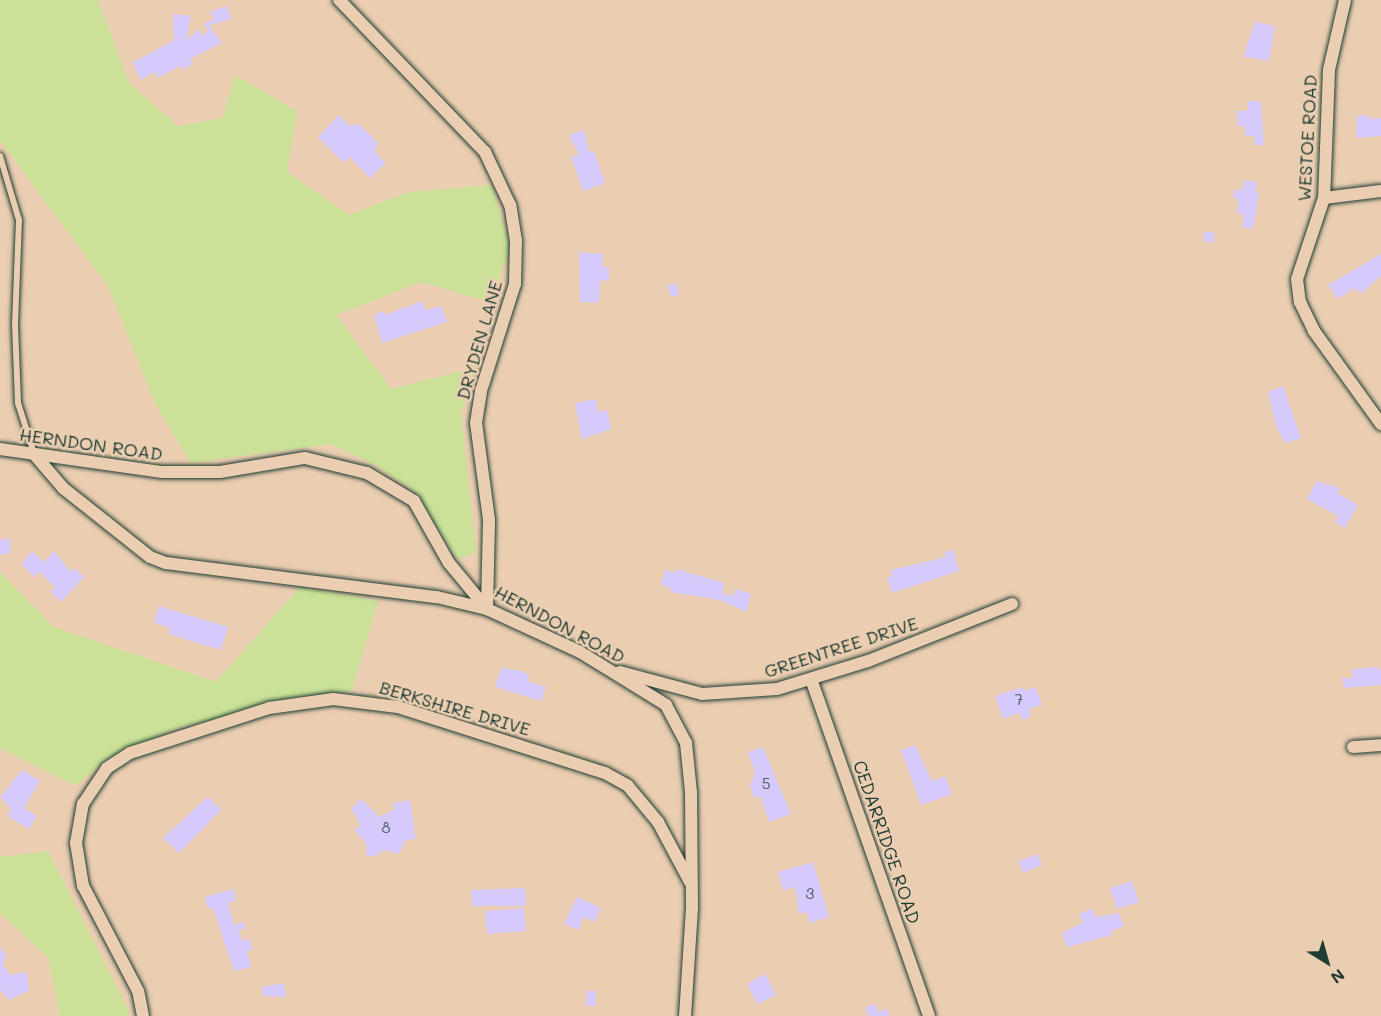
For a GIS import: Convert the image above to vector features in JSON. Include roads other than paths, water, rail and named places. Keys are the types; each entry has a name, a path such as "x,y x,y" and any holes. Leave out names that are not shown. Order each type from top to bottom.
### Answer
{"street":[{"name":"DRYDEN LANE","path":"339,0 484,152 510,205 516,241 515,284 481,391 476,423 489,520 487,609"},
{"name":"WESTOE ROAD","path":"1345,0 1329,70 1324,198 1300,262 1300,302 1361,402 1381,424"},
{"path":"1324,198 1381,191"},
{"name":"HERNDON ROAD","path":"0,449 192,474 321,459 367,473 414,501 449,563 487,609 607,669 666,705 680,726 691,792 691,885 685,1016"},
{"path":"34,454 63,488 150,557 166,563 437,597 487,609"},
{"name":"GREENTREE DRIVE","path":"607,669 702,694 724,695 811,679 1012,604"},
{"name":"CEDARRIDGE ROAD","path":"811,679 929,1016"},
{"name":"BERKSHIRE DRIVE","path":"143,1016 138,991 83,886 76,843 83,804 107,768 130,753 268,708 333,699 386,705 605,773 628,786 658,822 691,885"},
{"path":"1353,747 1381,744"}],"lane":[{"path":"0,156 19,220 15,325 18,403 34,454"}]}
